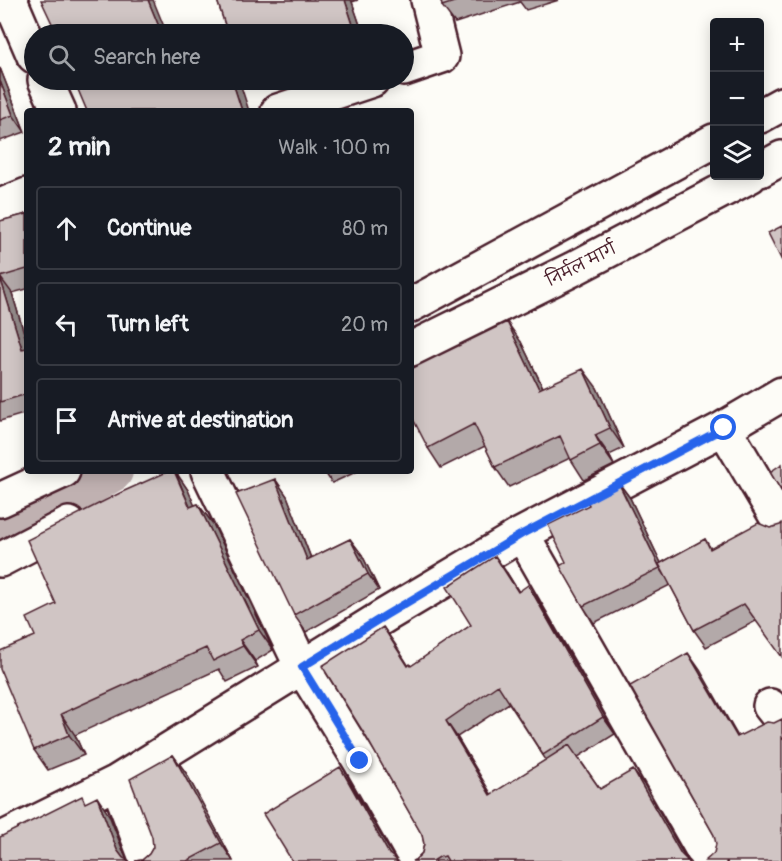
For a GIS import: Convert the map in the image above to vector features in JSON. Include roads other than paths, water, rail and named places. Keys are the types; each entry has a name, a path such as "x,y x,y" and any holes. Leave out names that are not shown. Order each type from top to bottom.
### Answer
{"street":[{"path":"10,0 24,33"},
{"path":"414,66 442,56 428,0"},
{"path":"50,90 58,108"},
{"path":"287,108 342,90"},
{"path":"764,113 782,104"},
{"path":"414,303 710,143"},
{"path":"764,167 782,158"},
{"name":"निर्मल मार्ग","path":"414,348 573,269 742,180"},
{"path":"0,206 24,196"},
{"path":"0,840 117,782 386,615 522,534 724,428 782,394"},
{"path":"724,428 782,526"},
{"path":"0,500 56,474"},
{"path":"209,474 302,667 360,761 417,861"},
{"path":"0,560 93,513"},
{"path":"522,534 709,861"},
{"path":"117,782 147,861"}],"waterway":[{"path":"0,531 65,499 107,474"}]}
